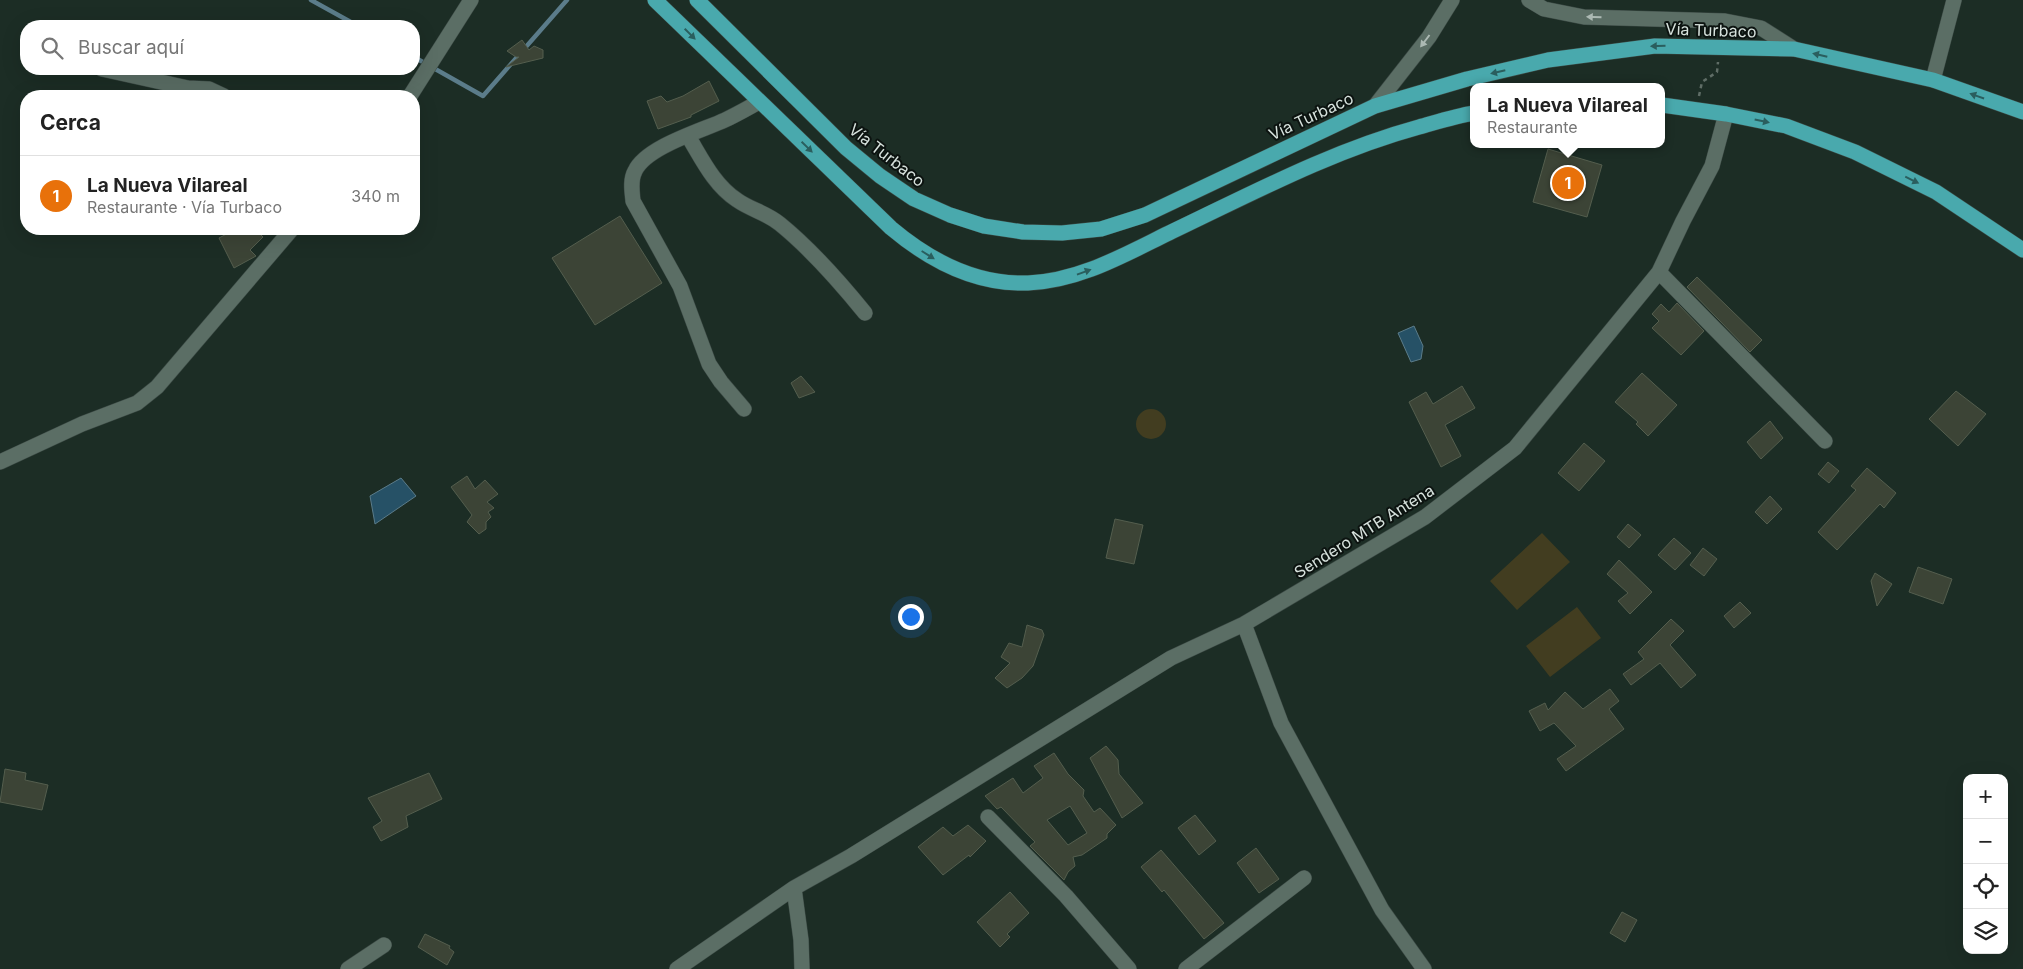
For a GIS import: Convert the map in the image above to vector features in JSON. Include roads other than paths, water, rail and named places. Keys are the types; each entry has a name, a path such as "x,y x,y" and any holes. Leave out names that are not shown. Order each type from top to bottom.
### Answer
{"highway":[{"path":"655,0 759,102 910,244 933,259 966,274 1005,282 1052,281 1080,274 1120,257 1325,159 1389,135 1470,114"},
{"name":"Vía Turbaco","path":"697,0 832,135 880,176 914,199 950,215 984,226 1023,232 1062,234 1101,229 1145,215 1318,131 1375,106 1467,79 1548,60 1655,46 1794,49 1933,80 2023,112"},
{"path":"1665,105 1726,114 1786,126 1856,152 1936,192 2023,250"}],"street":[{"path":"414,90 471,0"},
{"path":"1375,106 1428,36 1452,0"},
{"path":"1529,0 1544,9 1584,17 1725,21 1761,28 1794,49"},
{"path":"1933,80 1954,0"},
{"path":"129,75 188,88 211,90"},
{"path":"744,409 721,382 709,364 680,286 633,201 631,187 635,171 645,158 665,145 727,119 759,102"},
{"name":"Sendero MTB Antena","path":"676,969 794,888 851,856 1172,658 1244,624 1425,517 1515,448 1659,272 1712,166 1726,114"},
{"path":"688,136 711,174 723,189 737,200 768,214 781,225 831,272 865,313"},
{"path":"0,462 82,424 137,403 157,388 287,235"},
{"path":"1659,272 1825,441"},
{"path":"1244,624 1281,724 1382,910 1424,969"},
{"path":"988,817 1066,896 1129,969"},
{"path":"1186,969 1304,878"},
{"path":"794,888 801,940 802,969"},
{"path":"348,969 384,945"}],"water":[{"path":"1414,326 1423,346 1421,359 1411,362 1398,333"},
{"path":"401,478 416,496 375,524 370,496"}],"waterway":[{"path":"311,0 347,20"},
{"path":"420,60 483,96 567,0"}],"place":[{"name":"La Nueva Vilareal","path":"1568,183"}]}
